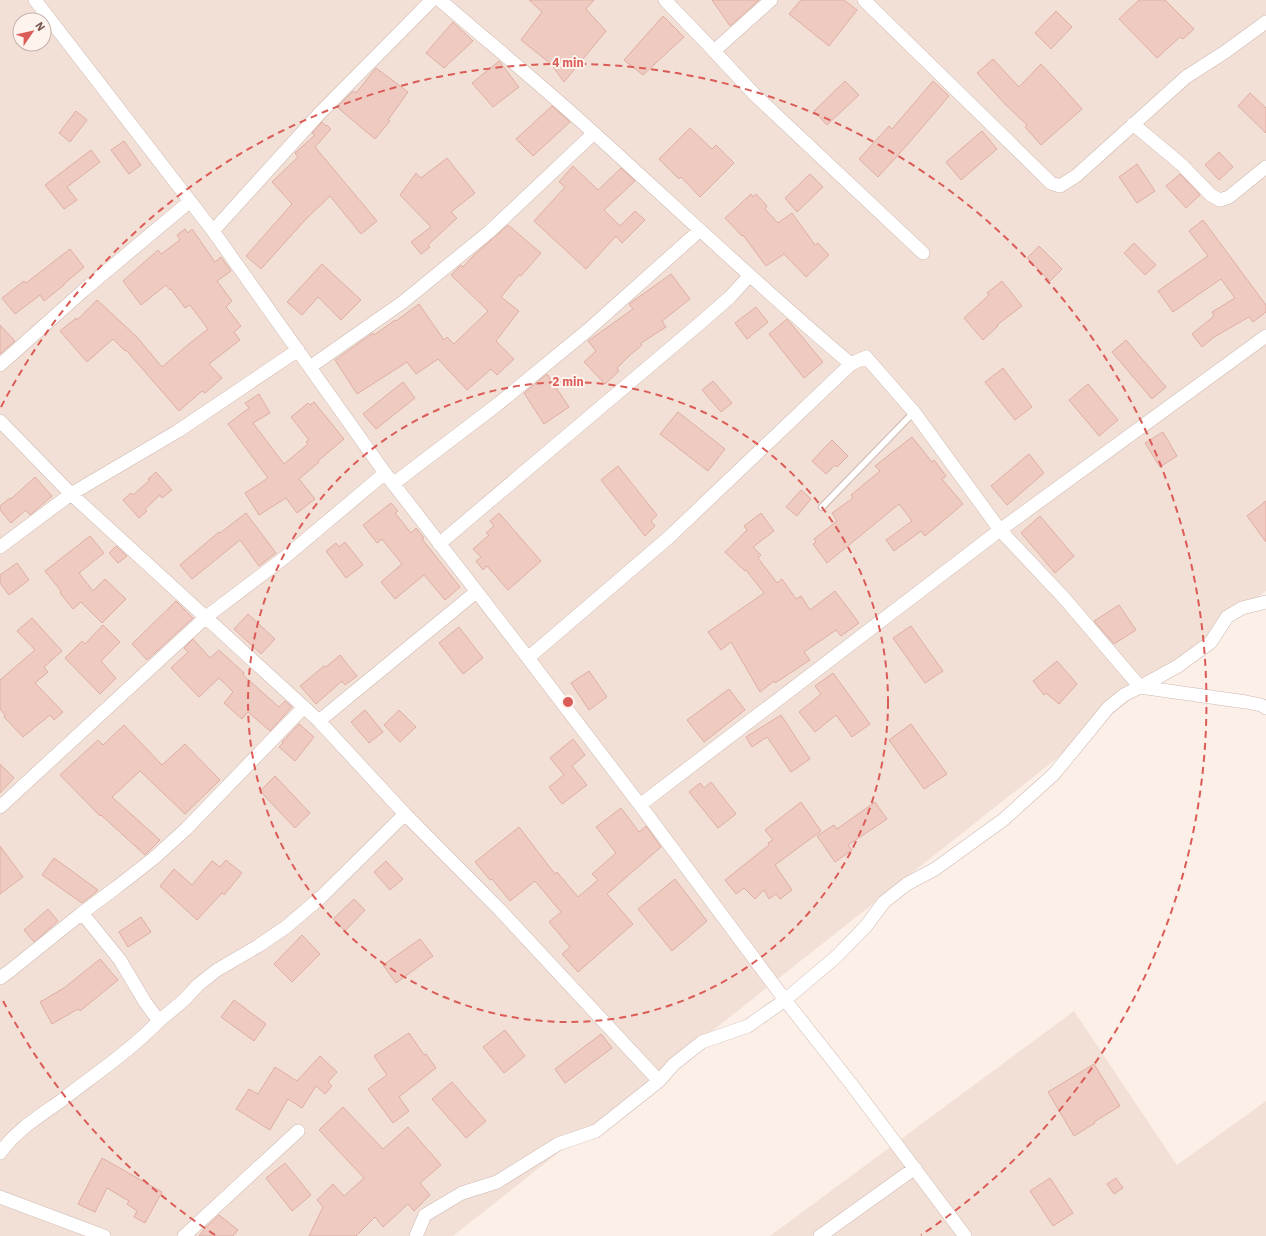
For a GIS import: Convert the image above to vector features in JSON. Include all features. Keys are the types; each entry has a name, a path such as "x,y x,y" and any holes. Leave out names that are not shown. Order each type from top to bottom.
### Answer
{"street":[{"path":"35,0 213,232 385,474 640,805 785,1000 915,1168 965,1236"},
{"path":"213,232 319,114 432,0"},
{"path":"440,0 594,133 699,230 851,364"},
{"path":"665,0 755,95 923,253"},
{"path":"714,51 771,0"},
{"path":"864,0 1051,183 1060,186 1076,176 1186,77 1226,52 1266,22"},
{"path":"1133,124 1182,166 1211,195 1220,200 1229,197 1266,167"},
{"path":"310,367 403,302 489,232 594,133"},
{"path":"0,365 84,290 189,202"},
{"path":"393,484 498,404 588,330 699,230"},
{"path":"439,544 706,319 730,297 750,275"},
{"path":"640,805 1000,530 1266,336"},
{"path":"0,547 71,494 178,431 298,350"},
{"path":"528,658 667,540 851,364 866,358 914,412 1000,530 1065,599 1140,687 1246,702 1261,705 1266,708"},
{"path":"0,422 71,494 319,721 405,814 500,910 659,1081"},
{"path":"0,807 206,617 284,558 385,474"},
{"path":"319,721 476,592"},
{"path":"416,1236 425,1215 462,1193 497,1182 558,1144 596,1131 659,1081 674,1064 702,1042 748,1026 785,1000 842,951 866,926 884,902 907,884 935,869 1003,820 1054,774 1108,708 1124,695 1178,666 1211,642 1227,617 1242,608 1266,602"},
{"path":"0,978 154,858 186,829 304,707"},
{"path":"0,1153 7,1142 32,1121 121,1056 144,1037 198,985 217,970 258,946 286,927 320,898 405,814"},
{"path":"82,913 120,960 145,1002 159,1021"},
{"path":"184,1236 298,1131"},
{"path":"820,1236 915,1168"},
{"path":"0,1197 104,1236"}],"lane":[{"path":"822,507 914,412"}],"shaded area":[{"path":"0,0 1266,0 1266,591 453,1236 0,1236"},
{"path":"1074,1011 1177,1165 1266,1101 1266,1236 770,1236"}],"building":[{"path":"529,0 594,0 586,9 606,31 564,82 551,64 521,40 542,12"},
{"path":"712,0 759,0 730,26"},
{"path":"801,0 844,0 857,10 829,46 789,14"},
{"path":"1139,0 1165,0 1194,29 1183,39 1180,37 1157,58 1119,19"},
{"path":"1056,11 1072,27 1051,49 1035,33"},
{"path":"663,16 684,37 643,75 624,60"},
{"path":"453,22 473,41 444,68 426,53"},
{"path":"993,59 1019,87 1041,64 1082,109 1041,145 1025,127 1027,125 1004,103 977,73"},
{"path":"499,61 519,87 493,107 472,83"},
{"path":"376,68 408,92 388,120 390,121 375,139 337,107 353,91 356,93"},
{"path":"845,81 859,95 827,125 814,111"},
{"path":"933,81 949,96 878,177 859,159 889,126 892,129"},
{"path":"1250,93 1266,108 1266,133 1238,106"},
{"path":"552,106 570,122 533,156 516,139"},
{"path":"76,111 87,120 70,142 59,133"},
{"path":"322,122 331,129 315,147 377,221 361,234 330,196 306,219 261,269 246,256 292,204 272,182 298,157 295,153 315,135 312,133"},
{"path":"690,128 712,149 716,145 734,163 700,197 681,177 679,179 659,159"},
{"path":"982,131 997,149 961,180 946,162"},
{"path":"124,141 141,165 129,174 111,150"},
{"path":"91,150 100,162 67,187 77,200 64,209 45,185"},
{"path":"1219,152 1233,167 1219,180 1205,165"},
{"path":"447,158 475,193 451,212 457,218 428,245 430,247 421,254 411,242 431,227 400,195 416,173 421,178"},
{"path":"1137,164 1155,191 1137,203 1119,177"},
{"path":"573,166 598,190 621,168 635,181 604,210 620,226 635,211 645,220 622,243 616,236 586,269 534,221 565,187 559,182"},
{"path":"810,174 823,187 797,212 785,198"},
{"path":"1180,174 1200,195 1186,208 1166,186"},
{"path":"751,194 753,197 756,194 767,206 765,209 778,223 792,213 815,245 818,243 829,255 806,277 784,254 766,266 743,235 742,236 725,218"},
{"path":"1203,220 1266,305 1266,312 1253,322 1249,317 1214,337 1202,347 1192,334 1214,316 1212,312 1235,298 1221,279 1173,312 1158,291 1208,256 1189,231"},
{"path":"508,225 541,253 521,276 519,275 501,297 519,311 496,341 514,359 497,375 491,369 467,390 438,359 416,374 407,362 357,394 335,360 373,333 374,335 419,304 444,340 447,337 454,344 488,311 451,275 461,265 463,267 473,256"},
{"path":"185,229 188,233 192,229 215,262 221,257 231,271 217,281 232,301 226,307 241,326 234,332 240,340 209,364 222,378 205,393 202,391 179,411 126,350 125,351 113,339 87,362 60,331 76,318 77,320 97,300 137,337 162,367 208,329 190,305 185,308 171,289 170,290 166,285 141,305 123,281 158,250 161,254 180,240 177,235"},
{"path":"1134,243 1156,265 1145,275 1124,253"},
{"path":"1039,246 1062,269 1050,281 1027,258"},
{"path":"70,249 84,267 44,301 40,295 15,314 2,298 24,281 26,283"},
{"path":"322,264 361,300 341,320 318,297 302,315 287,302"},
{"path":"671,274 690,299 662,321 666,327 641,343 642,345 617,368 619,371 605,384 584,362 596,351 588,341 633,309 629,304"},
{"path":"1002,281 1022,306 997,325 998,326 983,340 964,318 989,295 987,293"},
{"path":"756,307 768,322 747,339 735,323"},
{"path":"787,319 823,362 804,378 769,334"},
{"path":"0,325 15,341 0,354"},
{"path":"1126,340 1166,387 1152,399 1112,352"},
{"path":"1003,368 1032,407 1015,420 985,382"},
{"path":"547,374 569,407 544,424 524,393"},
{"path":"713,381 732,403 721,412 702,390"},
{"path":"403,382 415,398 376,429 363,414"},
{"path":"1088,384 1118,420 1099,436 1069,400"},
{"path":"259,394 270,413 253,423 284,464 308,444 306,442 309,440 291,417 308,403 310,405 314,402 344,439 299,479 315,499 297,513 286,498 259,515 245,493 268,478 228,424 249,408 245,403"},
{"path":"678,412 725,449 708,471 660,434"},
{"path":"1163,432 1177,456 1160,467 1145,443"},
{"path":"912,437 932,462 934,460 946,476 942,479 963,504 925,536 921,531 894,551 886,540 912,521 899,504 827,563 813,544 816,542 814,539 837,521 832,513 853,498 851,495 880,471 875,466"},
{"path":"832,440 848,456 837,467 835,465 826,474 812,461"},
{"path":"1029,454 1044,473 1007,505 991,486"},
{"path":"618,466 657,515 651,521 655,526 645,536 601,480"},
{"path":"156,472 172,490 162,498 160,495 145,509 147,511 139,518 123,500 131,493 133,495 150,480 148,479"},
{"path":"35,477 52,496 30,515 26,510 11,523 0,510 0,506 10,498 11,499"},
{"path":"801,490 811,499 797,516 786,507"},
{"path":"1266,501 1266,542 1247,516"},
{"path":"391,503 398,511 395,513 411,533 416,528 424,538 422,539 460,587 445,600 424,575 395,599 381,582 402,564 382,539 377,543 363,525"},
{"path":"246,513 276,553 259,566 240,540 192,579 180,565 219,532 220,533"},
{"path":"499,513 541,561 508,590 487,566 483,570 476,561 481,557 473,549 489,535 486,533 494,526 490,521"},
{"path":"761,513 774,531 753,547 761,555 758,558 777,583 782,579 796,599 801,596 810,610 835,591 859,623 841,636 836,630 804,652 810,660 775,683 774,681 760,692 731,642 721,650 708,632 764,593 746,570 745,571 725,552 747,530 744,526"},
{"path":"1040,516 1074,556 1055,573 1021,533"},
{"path":"90,536 104,553 79,573 93,591 105,579 126,599 102,623 81,602 73,609 45,571"},
{"path":"345,542 363,565 346,578 326,551 336,543 339,547"},
{"path":"116,546 127,556 118,563 109,553"},
{"path":"17,563 29,580 9,595 0,583 0,575"},
{"path":"176,601 193,618 147,660 132,644"},
{"path":"1119,605 1136,630 1114,644 1094,621"},
{"path":"248,614 275,639 261,654 234,629"},
{"path":"32,618 62,651 44,667 48,672 35,683 63,712 54,720 50,715 23,737 4,717 5,715 0,709 0,680 35,650 17,631"},
{"path":"103,625 120,642 101,661 116,678 100,694 65,658 82,641 85,644"},
{"path":"911,626 943,671 925,683 893,638"},
{"path":"459,627 483,658 463,674 439,643"},
{"path":"193,639 210,658 219,650 244,673 243,675 279,707 285,701 292,707 270,731 248,712 242,719 224,703 233,692 219,678 199,697 171,668 188,652 184,648"},
{"path":"340,655 357,676 345,685 342,681 316,704 300,686"},
{"path":"1057,661 1077,684 1059,704 1046,693 1044,695 1033,681"},
{"path":"589,671 607,697 589,710 571,683"},
{"path":"833,673 870,724 852,737 836,715 815,732 799,712 821,694 815,686"},
{"path":"729,689 745,710 704,742 687,720"},
{"path":"365,710 383,732 369,743 351,722"},
{"path":"399,710 416,727 400,742 384,725"},
{"path":"781,715 810,759 791,772 767,737 752,747 746,737"},
{"path":"299,724 314,737 295,761 279,747"},
{"path":"911,724 947,774 924,789 889,740"},
{"path":"124,725 162,765 185,744 220,780 185,814 140,771 112,797 160,840 145,855 101,815 100,816 60,775 98,740 103,745"},
{"path":"573,739 585,755 572,766 587,785 562,804 549,787 564,775 550,758"},
{"path":"0,764 14,778 0,793"},
{"path":"275,776 310,813 295,828 260,791"},
{"path":"711,782 736,814 718,828 689,792 700,783 704,788"},
{"path":"801,802 821,831 775,865 792,890 780,899 776,894 769,899 764,890 755,899 744,888 736,894 725,880 769,845 768,843 773,840 765,830"},
{"path":"875,802 887,819 848,845 852,850 835,862 817,836 834,825 837,829"},
{"path":"621,808 639,832 646,826 661,847 607,894 633,924 578,972 562,954 570,947 549,922 561,912 535,881 510,901 492,879 490,880 475,862 519,827 555,874 557,872 578,897 598,880 592,874 616,853 596,827"},
{"path":"0,846 23,877 0,894"},
{"path":"54,858 98,890 82,903 42,875"},
{"path":"226,860 242,873 224,895 222,893 197,920 160,886 174,869 192,885 212,861 220,867"},
{"path":"386,861 403,879 390,890 374,872"},
{"path":"675,879 707,921 672,951 638,909"},
{"path":"354,899 365,910 345,931 333,919"},
{"path":"48,909 58,921 34,942 24,930"},
{"path":"141,917 151,932 128,947 119,932"},
{"path":"302,935 320,954 292,982 274,964"},
{"path":"420,939 433,956 396,983 383,965"},
{"path":"100,959 118,980 80,1011 78,1009 52,1024 40,1002 64,988"},
{"path":"234,1000 266,1024 254,1041 221,1017"},
{"path":"505,1030 525,1056 504,1073 483,1047"},
{"path":"409,1033 424,1055 426,1054 436,1068 399,1097 409,1111 393,1123 368,1089 387,1075 374,1056"},
{"path":"601,1034 612,1048 565,1083 555,1069"},
{"path":"320,1056 337,1072 328,1082 332,1086 325,1094 316,1086 302,1108 288,1099 270,1130 236,1109 249,1089 258,1094 275,1067 297,1081"},
{"path":"1094,1064 1120,1106 1074,1136 1048,1092"},
{"path":"452,1082 486,1121 466,1138 432,1099"},
{"path":"343,1107 383,1149 408,1127 441,1165 420,1183 430,1195 414,1211 408,1204 383,1227 375,1217 356,1236 309,1236 323,1207 317,1200 333,1184 344,1196 364,1178 319,1130"},
{"path":"102,1158 162,1192 145,1223 134,1217 137,1211 127,1204 129,1201 107,1188 95,1212 78,1204"},
{"path":"285,1163 311,1195 292,1211 266,1178"},
{"path":"1050,1178 1073,1213 1053,1226 1030,1191"},
{"path":"1116,1178 1123,1188 1114,1194 1107,1184"},
{"path":"219,1215 238,1230 233,1236 199,1236 206,1227"}]}
